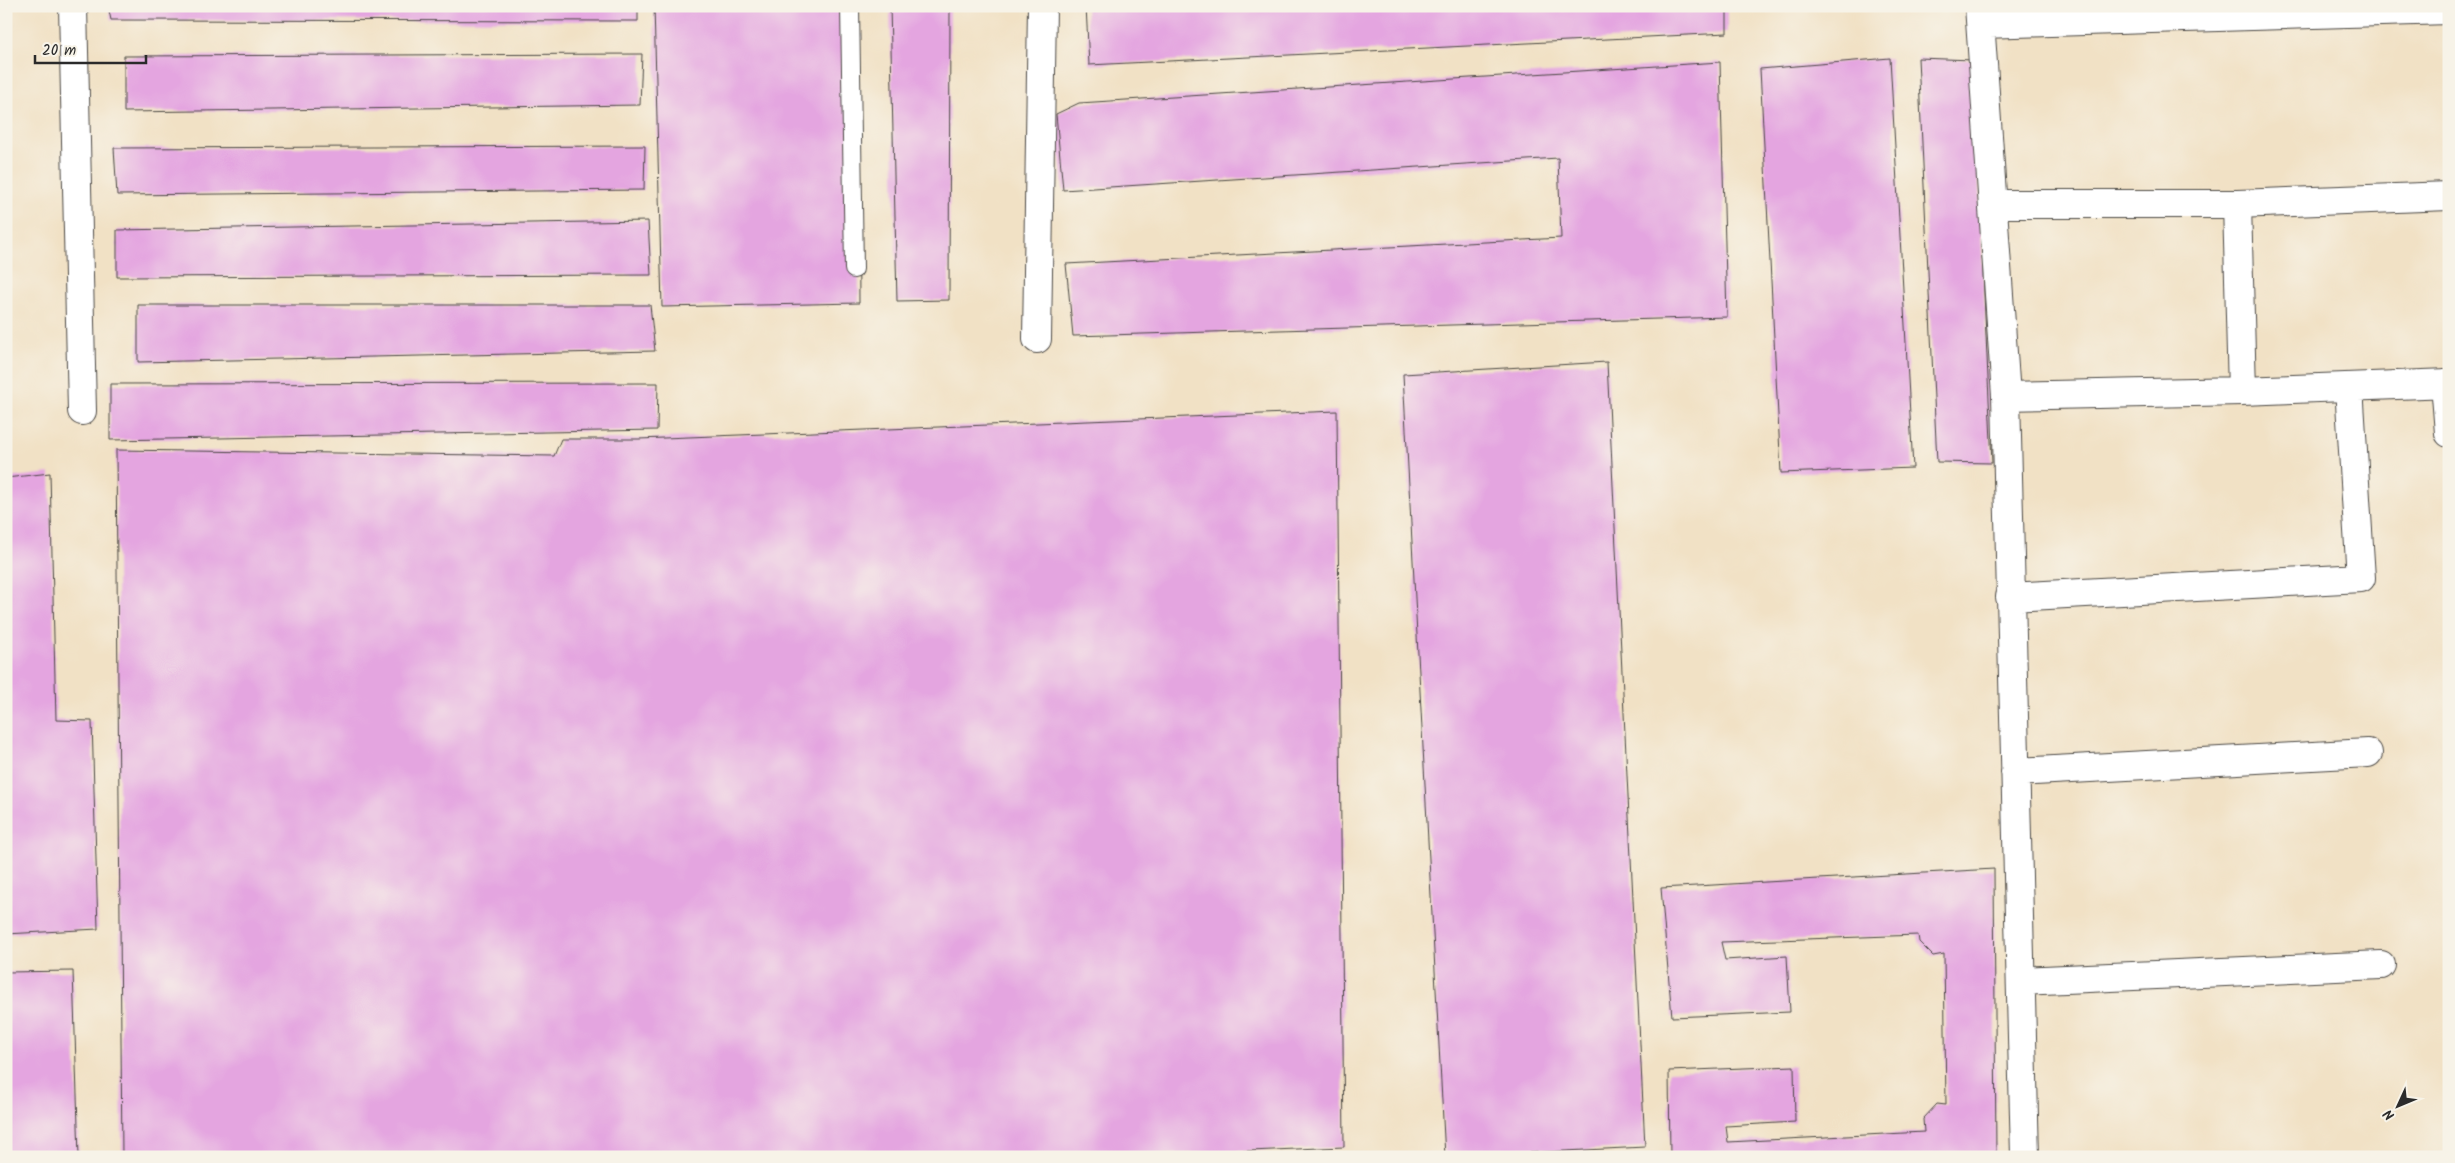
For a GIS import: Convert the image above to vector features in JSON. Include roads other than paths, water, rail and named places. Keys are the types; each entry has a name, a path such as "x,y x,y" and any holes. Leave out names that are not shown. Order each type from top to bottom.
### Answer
{"street":[{"path":"73,6 82,411"},
{"path":"1037,340 1042,6"},
{"path":"2025,1157 2006,396 1980,15 2449,10"},
{"path":"1992,204 2237,204 2449,196"},
{"path":"2237,204 2242,391"},
{"path":"2006,396 2242,391 2447,383 2449,433"},
{"path":"2010,597 2361,578 2349,386"},
{"path":"2015,772 2368,753"},
{"path":"2021,981 2381,965"}],"lane":[{"path":"850,6 854,269"}]}
